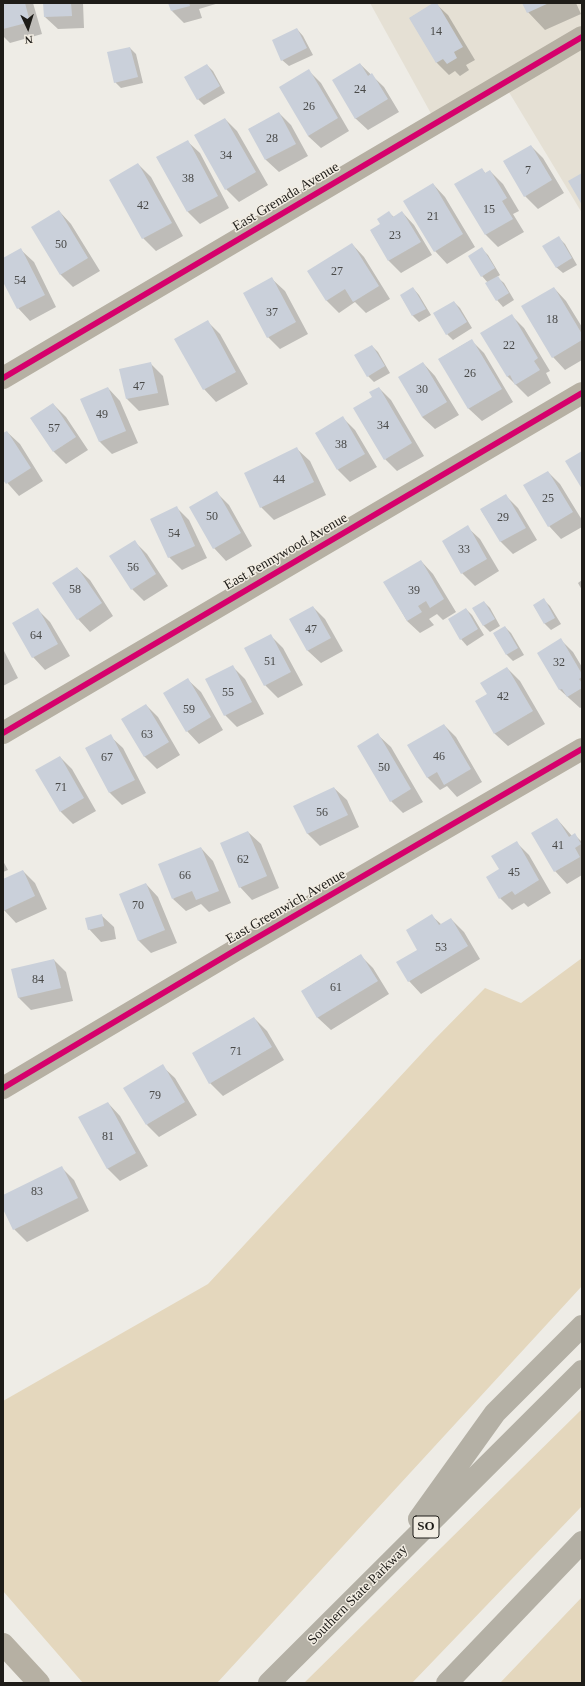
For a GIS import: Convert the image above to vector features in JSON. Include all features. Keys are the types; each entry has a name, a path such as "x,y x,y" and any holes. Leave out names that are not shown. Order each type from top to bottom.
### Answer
{"highway":[{"path":"383,1570 495,1413 582,1326"},
{"name":"Southern State Parkway","path":"269,1683 582,1371"},
{"path":"448,1683 582,1542"},
{"path":"537,1590 582,1558"}],"street":[{"name":"East Grenada Avenue","path":"3,378 582,37"},
{"name":"East Pennywood Avenue","path":"3,733 582,393"},
{"name":"East Greenwich Avenue","path":"3,1088 234,951 582,749"},
{"path":"3,1644 39,1683"}],"shaded area":[{"path":"370,3 582,3 582,213 501,79 434,119"},
{"path":"582,958 582,1286 217,1683 83,1683 3,1591 3,1401 208,1284 434,1040 485,988 521,1003"},
{"path":"582,1409 582,1506 412,1683 304,1683"},
{"path":"582,1597 582,1683 500,1683"}],"building":[{"path":"3,3 25,3 30,22 3,29"},
{"path":"43,3 71,3 72,16 44,17"},
{"path":"168,3 189,3 190,6 171,11"},
{"path":"433,3 437,3 463,47 454,52 457,58 447,64 443,59 436,63 409,18"},
{"path":"522,3 549,3 527,13"},
{"path":"297,28 307,48 281,61 272,40"},
{"path":"130,47 138,77 114,83 107,52"},
{"path":"360,63 368,76 372,73 388,99 355,119 332,80"},
{"path":"207,64 220,86 197,100 184,77"},
{"path":"309,69 338,118 308,136 279,87"},
{"path":"279,112 296,144 265,160 248,129"},
{"path":"225,118 256,172 225,190 194,135"},
{"path":"188,140 218,196 187,212 156,157"},
{"path":"531,145 552,180 524,197 503,161"},
{"path":"138,163 172,223 142,239 109,180"},
{"path":"482,168 485,173 490,170 507,198 502,201 513,219 485,235 454,184"},
{"path":"582,173 582,205 568,181"},
{"path":"433,183 463,234 434,252 403,201"},
{"path":"59,210 88,258 60,275 31,227"},
{"path":"389,211 393,217 402,211 421,242 388,261 370,230 380,224 377,219"},
{"path":"559,236 572,258 556,268 542,246"},
{"path":"352,243 379,286 353,302 345,289 326,301 307,271"},
{"path":"482,247 495,268 481,277 468,256"},
{"path":"21,248 45,295 17,309 3,282 3,258"},
{"path":"498,276 509,293 496,301 485,283"},
{"path":"272,277 296,322 267,338 243,293"},
{"path":"413,287 426,309 412,316 400,295"},
{"path":"554,287 582,334 582,340 552,358 521,306"},
{"path":"454,301 467,322 446,335 433,313"},
{"path":"512,314 538,358 534,361 540,370 515,385 510,375 507,377 480,333"},
{"path":"208,320 236,372 203,390 174,339"},
{"path":"472,339 502,389 468,409 438,359"},
{"path":"372,345 385,366 367,377 354,355"},
{"path":"151,362 158,393 126,399 119,369"},
{"path":"423,362 447,402 422,417 398,377"},
{"path":"108,387 126,431 99,442 80,399"},
{"path":"379,387 412,443 384,460 353,408 372,397 369,392"},
{"path":"53,403 76,437 53,452 30,418"},
{"path":"343,416 365,454 337,470 315,433"},
{"path":"7,431 31,468 6,484 3,480 3,433"},
{"path":"297,447 314,482 260,508 244,473"},
{"path":"582,451 582,489 565,461"},
{"path":"548,471 573,512 548,527 523,485"},
{"path":"217,491 241,533 213,549 189,507"},
{"path":"506,494 526,528 500,542 480,509"},
{"path":"177,506 195,546 168,558 150,519"},
{"path":"468,525 487,559 461,574 442,541"},
{"path":"135,540 156,574 131,590 109,556"},
{"path":"421,560 444,599 430,608 426,601 418,606 422,612 407,621 383,582"},
{"path":"77,567 102,603 77,620 52,583"},
{"path":"544,598 555,618 544,624 533,605"},
{"path":"484,601 495,619 483,626 472,608"},
{"path":"313,606 331,638 307,651 289,619"},
{"path":"38,608 58,644 32,658 12,623"},
{"path":"466,608 478,629 460,640 448,619"},
{"path":"505,626 518,648 506,655 493,633"},
{"path":"271,634 291,672 264,686 244,648"},
{"path":"561,638 582,674 582,677 579,679 582,683 582,688 567,697 562,689 559,690 537,653"},
{"path":"233,665 252,702 224,716 205,679"},
{"path":"507,667 533,711 494,734 475,701 487,694 480,683"},
{"path":"188,678 211,717 186,732 163,693"},
{"path":"146,704 169,742 144,757 121,719"},
{"path":"444,724 471,769 444,785 437,772 427,778 407,745"},
{"path":"378,733 411,789 390,802 357,746"},
{"path":"111,734 135,780 109,793 85,748"},
{"path":"60,756 84,798 60,812 35,770"},
{"path":"334,787 348,815 307,834 293,806"},
{"path":"557,818 569,837 575,833 581,844 575,848 580,857 554,872 531,833"},
{"path":"248,831 267,876 239,888 220,843"},
{"path":"517,841 539,880 515,895 512,891 499,899 486,877 499,869 491,856"},
{"path":"201,847 219,891 196,900 192,891 172,899 158,864"},
{"path":"23,870 35,896 3,911 3,879"},
{"path":"146,883 165,930 138,941 119,894"},
{"path":"102,914 104,926 88,930 85,918"},
{"path":"432,914 439,925 451,918 468,946 408,982 396,962 417,950 406,930"},
{"path":"361,954 378,981 317,1018 301,991"},
{"path":"54,959 61,988 18,998 11,969"},
{"path":"254,1017 272,1047 209,1084 192,1053"},
{"path":"163,1064 185,1102 146,1125 123,1088"},
{"path":"108,1102 136,1153 107,1169 78,1117"},
{"path":"62,1166 78,1198 13,1230 3,1209 3,1195"}],"cycle path":[{"path":"3,378 582,37"},
{"path":"3,733 582,393"},
{"path":"3,1088 234,951 582,749"}]}
